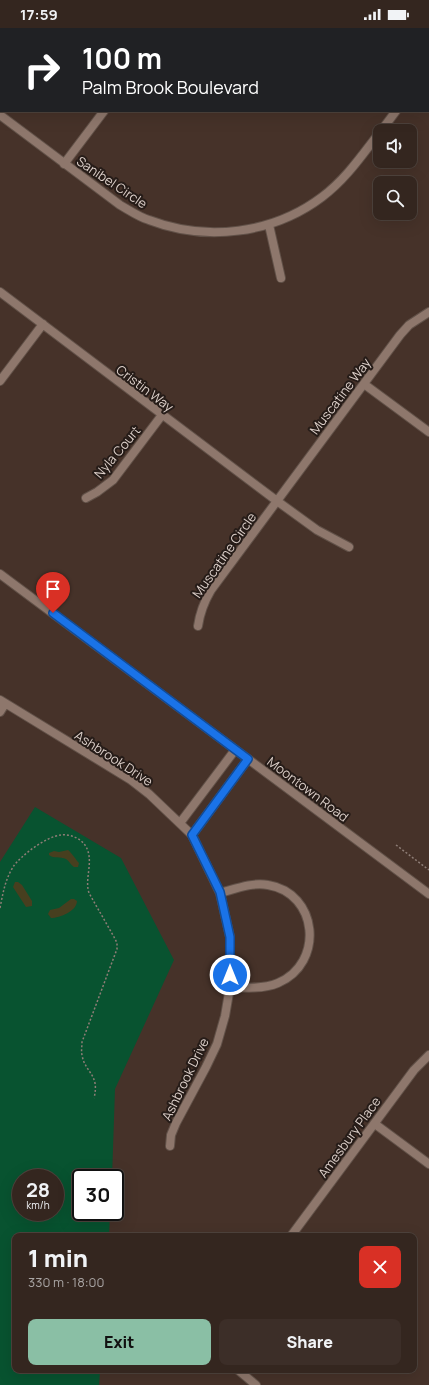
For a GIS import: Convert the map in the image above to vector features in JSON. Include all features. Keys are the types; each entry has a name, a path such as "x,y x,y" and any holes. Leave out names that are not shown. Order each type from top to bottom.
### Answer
{"street":[{"path":"64,164 103,112"},
{"name":"Sanibel Circle","path":"386,124 395,112"},
{"name":"Sanibel Circle","path":"0,116 120,205 148,220 188,231 211,232 247,230 269,225 300,211 321,198 347,175 373,140"},
{"path":"269,225 281,278"},
{"name":"Cristin Way","path":"0,292 277,501 317,530 349,547"},
{"name":"Muscatine Way","path":"277,501 408,325 429,312"},
{"path":"0,381 43,324"},
{"path":"364,384 429,432"},
{"name":"Nyla Court","path":"86,498 113,480 162,415"},
{"name":"Muscatine Circle","path":"198,626 199,615 209,594 277,501"},
{"name":"Moontown Road","path":"0,574 429,894"},
{"path":"0,712 3,702"},
{"name":"Ashbrook Drive","path":"3,702 131,780 149,794 192,835 220,892 230,937 230,987 225,1016 217,1044 206,1068 176,1123 171,1135 170,1146"},
{"path":"180,823 235,750"},
{"path":"192,835 248,759"},
{"path":"220,892 254,884 268,885 277,888 293,898 300,905 305,913 310,931 308,951 294,973 287,978 270,986 230,987"},
{"name":"Amesbury Place","path":"293,1233 414,1070 429,1055"},
{"path":"374,1124 429,1164"},
{"path":"242,1373 256,1385"}],"path":[{"path":"0,908 5,882 14,865 27,853 53,837 60,835 72,836 80,840 85,845 88,851 90,863 86,886 117,943 117,949 82,1042 81,1054 83,1061 94,1078 94,1098"},
{"path":"396,845 429,870"}],"green space":[{"path":"35,807 121,858 174,960 115,1089 112,1169 72,1169 72,1221 110,1221 109,1233 12,1233 12,1373 100,1373 99,1385 0,1385 0,862"}],"sand":[{"path":"68,850 79,863 78,867 74,867 66,859 49,855 49,853 54,851 59,852"},
{"path":"15,882 22,885 32,901 32,906 26,907 13,887"},
{"path":"71,899 77,901 76,905 71,911 59,917 51,918 48,914 50,910 59,908"}],"route":[{"path":"53,613 248,759 192,835 220,892 230,937 230,975"}]}
